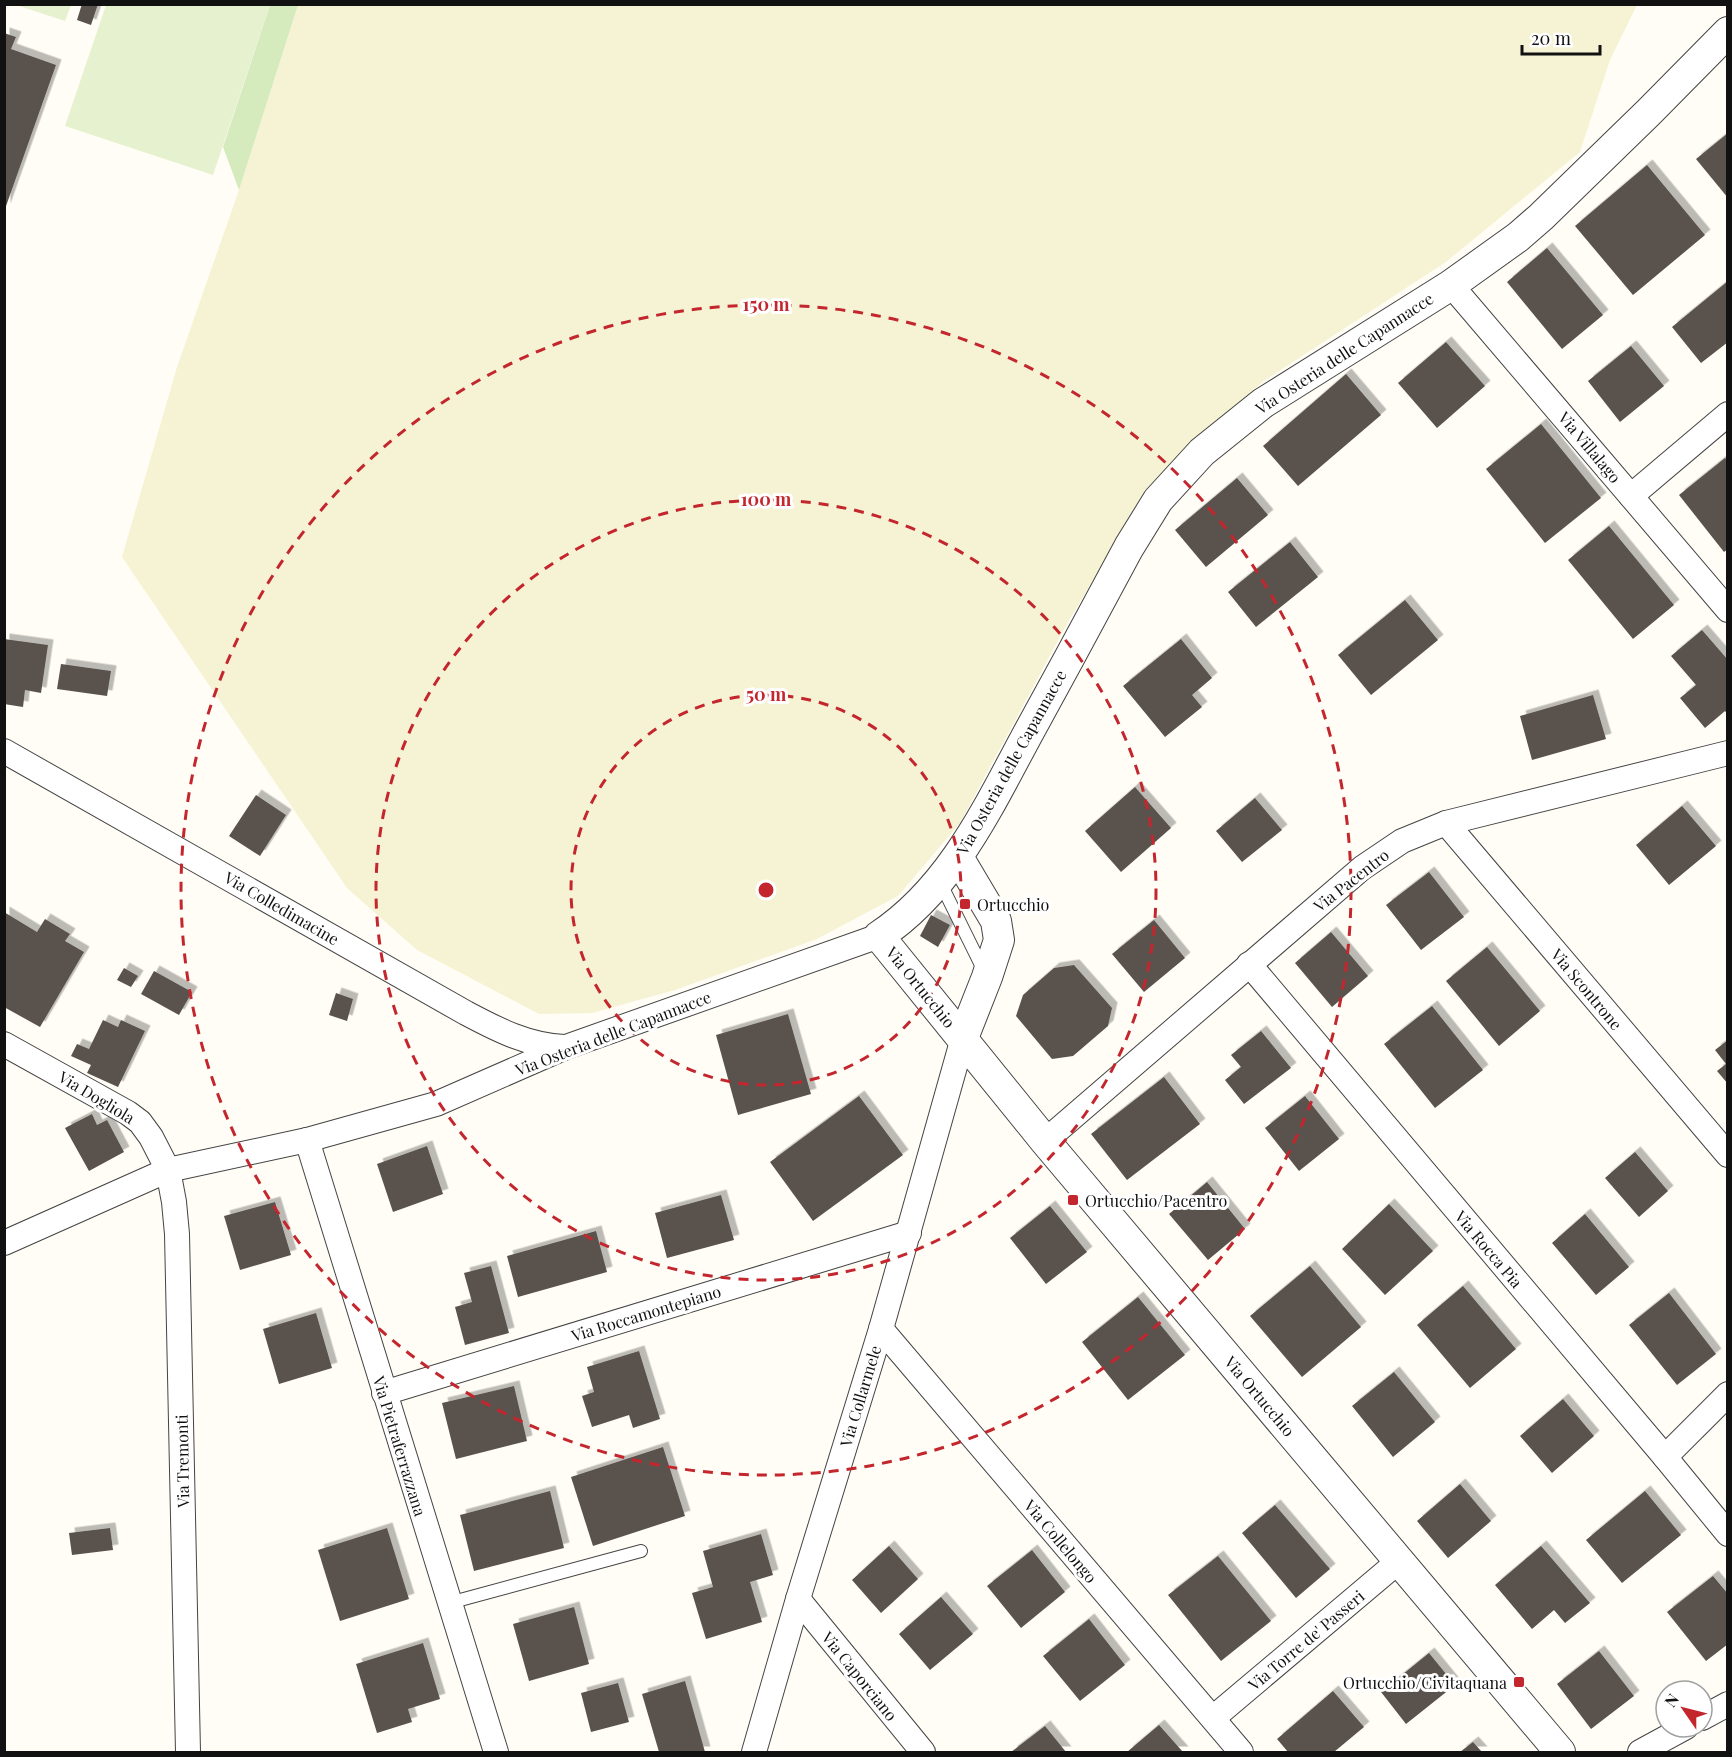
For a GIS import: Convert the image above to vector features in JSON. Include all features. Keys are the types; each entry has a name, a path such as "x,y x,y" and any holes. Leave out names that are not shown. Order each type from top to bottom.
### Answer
{"street":[{"name":"Via Osteria delle Capannacce","path":"4,1243 168,1170 307,1140 436,1104 566,1047 879,936 898,924 939,880 970,840 1129,547 1158,500 1202,452 1263,403 1451,285 1518,237 1728,32"},
{"name":"Via Villalago","path":"1451,285 1728,610"},
{"path":"1631,496 1728,414"},
{"name":"Via Colledimacine","path":"4,751 466,1013 522,1040 550,1047 566,1047"},
{"name":"Via Pacentro","path":"1045,1141 1249,964 1384,852 1424,831 1446,823 1728,753"},
{"name":"Via Scontrone","path":"1446,823 1728,1155"},
{"name":"Via Ortucchio","path":"958,857 996,921 999,940 963,1038"},
{"name":"Via Ortucchio","path":"879,936 1045,1141 1560,1752"},
{"name":"Via Rocca Pia","path":"1249,964 1728,1534"},
{"name":"Via Collarmele","path":"754,1752 798,1599 881,1329 963,1038"},
{"name":"Via Dogliola","path":"4,1044 135,1118 151,1137 168,1170"},
{"name":"Via Pietraferrazzana","path":"307,1140 496,1752"},
{"name":"Via Tremonti","path":"168,1170 177,1226 188,1752"},
{"name":"Via Roccamontepiano","path":"384,1393 909,1233"},
{"name":"Via Collelongo","path":"881,1329 1241,1752"},
{"path":"1665,1457 1728,1394"},
{"name":"Via Torre de' Passeri","path":"1213,1718 1399,1561"},
{"name":"Via Caporciano","path":"798,1599 923,1752"},
{"path":"1714,1712 1728,1704"},
{"path":"1640,1752 1664,1739"}],"lane":[{"path":"939,880 987,977"},
{"path":"449,1603 641,1551"}],"shaded area":[{"path":"298,5 1637,5 1610,60 1580,152 1446,262 1264,381 1183,452 1125,526 1067,624 960,823 898,896 817,939 675,990 592,1013 539,1014 417,950 347,888 122,557 177,367 239,190"}],"green space":[{"path":"16,5 71,5 65,21"},
{"path":"106,5 270,5 213,175 65,126"},
{"path":"270,5 298,5 239,190 223,147"}],"building":[{"path":"82,4 98,4 91,25 77,20"},
{"path":"4,33 16,37 11,49 56,65 5,209"},
{"path":"1728,133 1728,198 1696,159"},
{"path":"1647,165 1705,235 1633,295 1575,226"},
{"path":"1547,248 1603,315 1562,349 1507,282"},
{"path":"1728,281 1728,342 1701,363 1672,327"},
{"path":"1446,342 1485,386 1437,428 1398,383"},
{"path":"1631,346 1664,386 1620,422 1588,381"},
{"path":"1346,374 1381,415 1298,486 1263,446"},
{"path":"1541,424 1601,498 1545,543 1486,469"},
{"path":"1725,458 1728,461 1728,549 1724,552 1679,495"},
{"path":"1237,478 1268,515 1206,567 1175,530"},
{"path":"1609,526 1674,605 1633,639 1568,560"},
{"path":"1290,542 1318,577 1256,627 1228,592"},
{"path":"1405,600 1438,640 1371,695 1338,655"},
{"path":"1702,630 1728,660 1728,715 1725,711 1705,728 1680,698 1696,685 1671,656"},
{"path":"4,639 48,645 41,693 25,690 23,707 4,704"},
{"path":"1181,639 1212,678 1192,695 1202,707 1165,737 1123,686"},
{"path":"61,664 111,671 107,696 57,689"},
{"path":"1593,695 1606,739 1532,760 1520,716"},
{"path":"1135,787 1171,828 1121,872 1085,831"},
{"path":"256,795 286,815 260,856 229,836"},
{"path":"1255,798 1282,830 1242,862 1216,831"},
{"path":"1682,806 1716,846 1669,885 1636,845"},
{"path":"1429,872 1464,917 1421,950 1386,905"},
{"path":"4,912 37,932 45,919 70,934 65,941 84,952 40,1027 4,1007"},
{"path":"931,915 950,925 938,947 920,936"},
{"path":"1154,920 1185,958 1144,992 1112,954"},
{"path":"1331,932 1368,976 1332,1007 1295,963"},
{"path":"1487,947 1540,1011 1499,1046 1446,981"},
{"path":"1074,965 1112,1008 1108,1026 1073,1056 1052,1059 1016,1016 1023,995 1054,968"},
{"path":"124,968 138,976 131,987 117,980"},
{"path":"154,971 192,992 179,1015 141,994"},
{"path":"336,993 353,999 347,1021 329,1015"},
{"path":"1432,1006 1483,1070 1435,1108 1384,1044"},
{"path":"788,1014 811,1094 738,1115 716,1035"},
{"path":"103,1020 118,1027 121,1020 145,1031 118,1087 87,1073 91,1065 71,1056 77,1044 89,1049"},
{"path":"1261,1031 1291,1068 1244,1104 1225,1080 1241,1067 1231,1055"},
{"path":"1728,1040 1728,1084 1717,1071 1726,1064 1715,1050"},
{"path":"1164,1077 1200,1124 1127,1180 1091,1134"},
{"path":"859,1096 903,1155 813,1221 770,1162"},
{"path":"1305,1096 1339,1139 1299,1171 1265,1128"},
{"path":"92,1114 97,1125 107,1120 124,1152 89,1171 65,1128"},
{"path":"427,1146 443,1194 393,1212 377,1164"},
{"path":"1635,1152 1668,1191 1639,1217 1605,1178"},
{"path":"1207,1182 1245,1229 1208,1260 1169,1214"},
{"path":"721,1195 734,1240 667,1258 655,1213"},
{"path":"275,1202 291,1255 240,1270 224,1216"},
{"path":"1389,1204 1433,1251 1385,1295 1342,1249"},
{"path":"1050,1206 1087,1252 1046,1284 1010,1238"},
{"path":"1585,1214 1629,1267 1596,1295 1552,1243"},
{"path":"596,1231 607,1272 518,1297 507,1256"},
{"path":"491,1266 509,1333 465,1345 455,1307 472,1302 464,1273"},
{"path":"1310,1266 1361,1327 1302,1377 1250,1316"},
{"path":"1463,1286 1516,1349 1470,1388 1417,1325"},
{"path":"1669,1293 1716,1354 1677,1385 1629,1325"},
{"path":"1138,1297 1185,1355 1128,1400 1082,1342"},
{"path":"316,1313 332,1368 279,1384 263,1329"},
{"path":"639,1351 660,1419 633,1428 629,1415 592,1427 582,1396 594,1392 587,1367"},
{"path":"1394,1372 1435,1422 1393,1457 1352,1406"},
{"path":"514,1386 527,1441 456,1459 442,1403"},
{"path":"1563,1399 1594,1436 1552,1473 1520,1436"},
{"path":"663,1447 685,1516 593,1546 571,1477"},
{"path":"1460,1484 1491,1521 1448,1558 1417,1521"},
{"path":"550,1491 564,1548 474,1571 460,1515"},
{"path":"1645,1491 1681,1535 1622,1583 1586,1540"},
{"path":"1275,1505 1330,1569 1296,1598 1242,1533"},
{"path":"110,1528 113,1550 72,1555 69,1533"},
{"path":"387,1528 409,1599 340,1621 318,1550"},
{"path":"761,1534 773,1575 750,1582 762,1622 706,1639 692,1593 713,1587 703,1551"},
{"path":"889,1546 918,1579 881,1613 852,1580"},
{"path":"1541,1546 1590,1603 1565,1623 1554,1610 1532,1629 1495,1585"},
{"path":"1032,1550 1065,1592 1021,1628 987,1586"},
{"path":"1218,1556 1271,1621 1221,1661 1168,1595"},
{"path":"1713,1576 1728,1594 1728,1644 1706,1661 1667,1612"},
{"path":"941,1597 973,1634 930,1670 899,1634"},
{"path":"574,1607 589,1664 529,1681 513,1624"},
{"path":"1089,1619 1125,1665 1080,1701 1043,1656"},
{"path":"423,1643 440,1699 408,1709 412,1722 377,1733 356,1664"},
{"path":"1599,1651 1634,1696 1591,1729 1557,1684"},
{"path":"1429,1653 1455,1685 1406,1724 1381,1692"},
{"path":"685,1681 705,1752 659,1752 642,1694"},
{"path":"618,1683 629,1722 591,1732 581,1693"},
{"path":"1333,1691 1364,1727 1334,1752 1288,1752 1277,1739"},
{"path":"1159,1725 1183,1752 1127,1752"},
{"path":"1045,1726 1066,1752 1011,1752"},
{"path":"1473,1742 1482,1752 1460,1752"}],"place":[{"name":"Ortucchio","path":"965,904"},
{"name":"Ortucchio/Pacentro","path":"1073,1200"},
{"name":"Ortucchio/Civitaquana","path":"1519,1682"}]}
